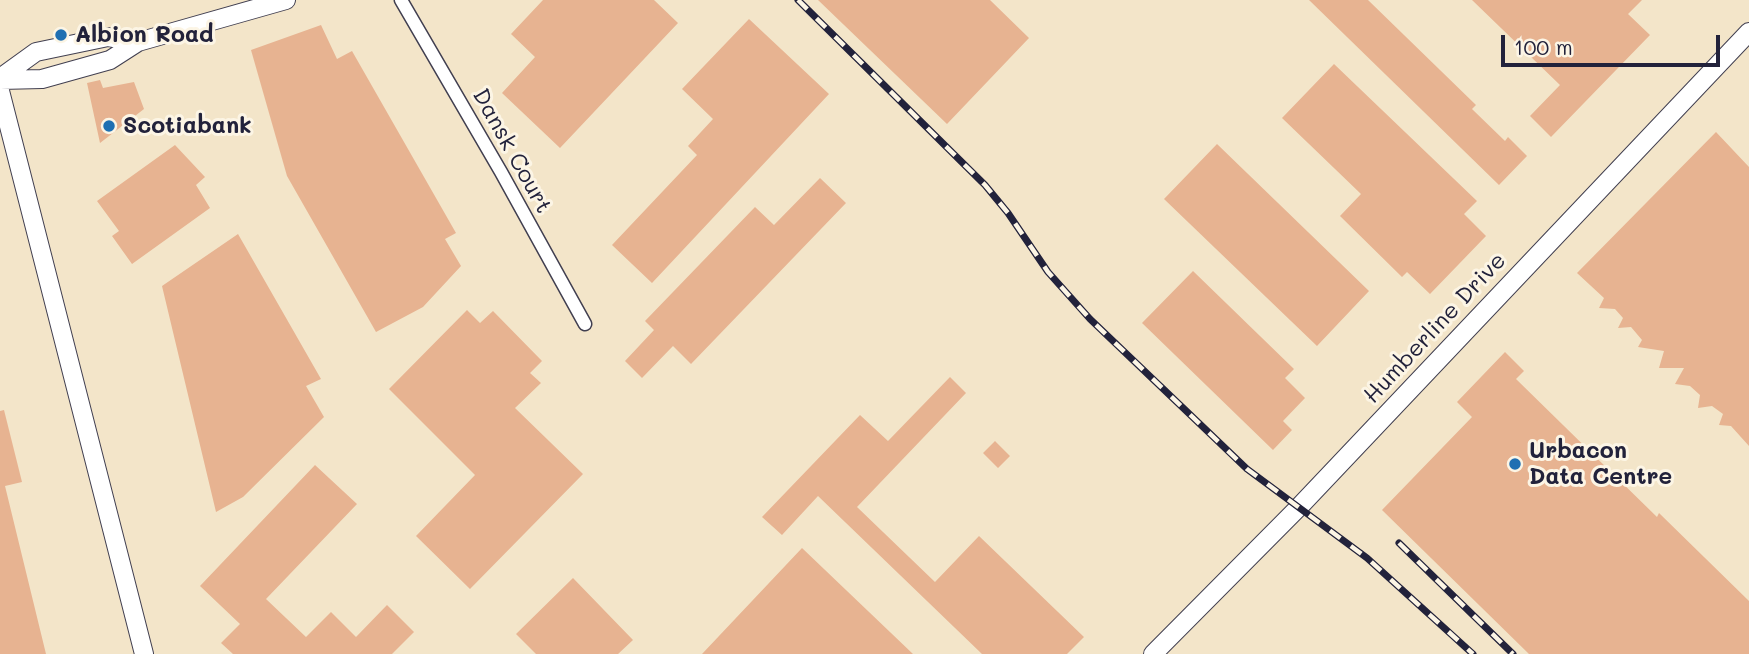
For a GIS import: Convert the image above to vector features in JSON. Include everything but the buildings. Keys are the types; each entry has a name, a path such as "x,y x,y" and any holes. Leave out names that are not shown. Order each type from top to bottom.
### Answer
{"street":[{"path":"0,79 42,79 110,60 138,42 286,0"},
{"name":"Dansk Court","path":"401,0 501,172 584,324"},
{"name":"Humberline Drive","path":"1153,654 1308,498 1749,32"},
{"path":"0,79 36,52 108,37 138,42"},
{"path":"0,90 145,654"}],"railway":[{"path":"798,0 985,185 1008,213 1048,272 1090,319 1247,469 1367,558 1473,654"},
{"path":"1399,543 1513,654"}],"place":[{"name":"Albion Road","path":"61,35"},
{"name":"Scotiabank","path":"109,126"},
{"name":"Urbacon Data Centre","path":"1515,464"}]}
